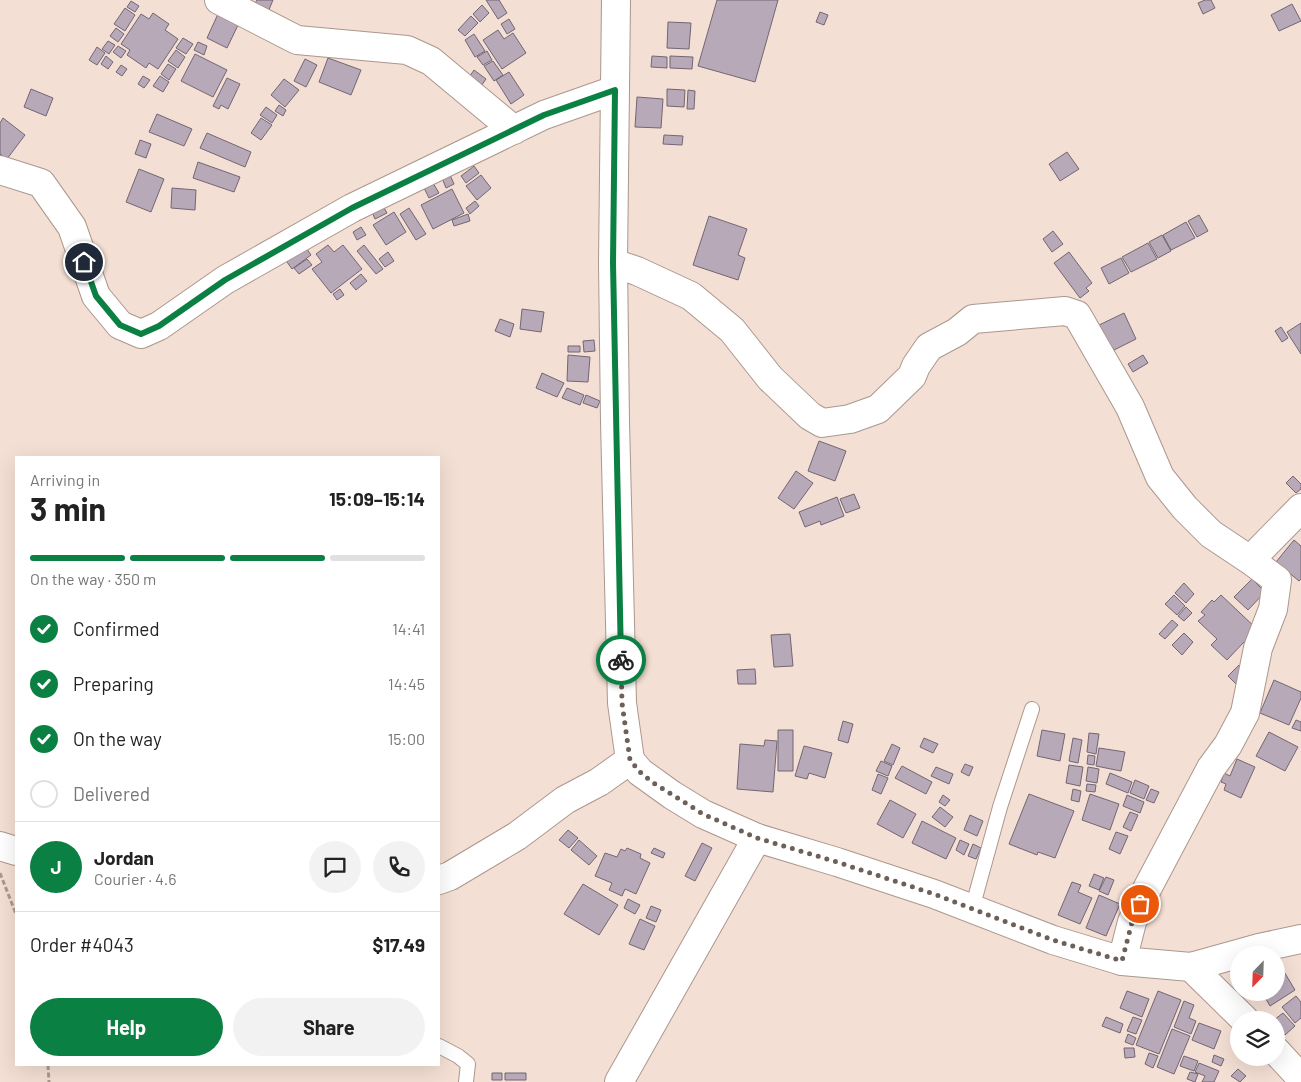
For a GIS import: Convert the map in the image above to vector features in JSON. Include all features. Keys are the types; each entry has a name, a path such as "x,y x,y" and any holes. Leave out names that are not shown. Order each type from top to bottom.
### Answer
{"street":[{"path":"219,0 297,40 407,50 431,61 514,130"},
{"path":"616,0 613,263 622,703 630,760 652,782 703,814 757,838 846,864 934,894 1053,940 1122,961 1191,967 1301,939"},
{"path":"0,170 41,183 72,227 96,296 120,325 141,334 159,326 225,280 352,208 544,115 615,90"},
{"path":"613,263 691,296 732,330 770,378 810,416 822,423 850,419 878,409 912,376 916,366 929,347 957,332 973,318 1065,311 1077,315 1130,407 1160,476 1185,508 1211,534 1277,580 1274,609 1258,648 1246,713 1228,745 1211,768 1148,887 1132,922 1122,961"},
{"path":"1250,560 1301,508"},
{"path":"440,880 450,876 518,836 565,800 599,782 630,760"},
{"path":"619,1082 757,838"},
{"path":"0,846 15,851"},
{"path":"1191,967 1236,1011"},
{"path":"1285,1061 1301,1078"}],"lane":[{"path":"972,909 1000,808 1032,709"},
{"path":"440,1047 468,1064 466,1082"}],"path":[{"path":"0,873 15,911"},
{"path":"48,1066 49,1082"}],"building":[{"path":"257,0 273,0 268,12 254,5"},
{"path":"486,0 499,0 507,13 498,19"},
{"path":"717,0 778,0 755,82 698,66"},
{"path":"1211,0 1215,8 1203,14 1198,3"},
{"path":"131,1 139,6 135,12 127,7"},
{"path":"1292,4 1301,21 1279,31 1271,15"},
{"path":"482,5 489,13 480,22 473,14"},
{"path":"125,8 135,15 125,31 114,24"},
{"path":"820,12 828,15 824,25 816,22"},
{"path":"153,13 169,24 165,30 178,39 158,69 149,63 146,68 127,55 130,50 121,44 141,14 149,19"},
{"path":"218,14 239,23 227,48 207,38"},
{"path":"471,16 478,23 465,36 458,30"},
{"path":"509,19 515,29 507,34 501,24"},
{"path":"668,22 691,23 689,49 667,48"},
{"path":"116,28 124,34 118,42 110,36"},
{"path":"498,30 504,39 513,33 526,53 502,69 483,40"},
{"path":"474,34 485,51 475,57 465,40"},
{"path":"183,38 193,44 186,54 176,48"},
{"path":"108,41 115,45 109,54 102,49"},
{"path":"198,42 207,46 204,55 194,50"},
{"path":"118,46 126,51 121,58 113,52"},
{"path":"97,47 105,53 97,65 89,60"},
{"path":"176,50 185,57 178,68 168,61"},
{"path":"487,51 492,60 483,65 477,57"},
{"path":"195,54 227,70 213,97 181,81"},
{"path":"106,56 113,62 108,69 101,64"},
{"path":"652,56 667,57 667,68 651,67"},
{"path":"670,56 693,57 692,69 670,68"},
{"path":"328,58 361,70 351,95 319,82"},
{"path":"305,59 317,65 306,87 294,81"},
{"path":"493,61 503,75 494,81 484,66"},
{"path":"168,64 176,69 169,80 161,74"},
{"path":"121,65 127,69 122,76 116,72"},
{"path":"474,70 486,79 477,92 465,83"},
{"path":"509,72 524,95 511,104 496,80"},
{"path":"143,76 150,80 144,88 138,84"},
{"path":"160,76 169,82 163,92 153,86"},
{"path":"227,78 240,84 228,109 221,105 219,109 213,106"},
{"path":"284,79 299,90 285,107 271,95"},
{"path":"31,89 53,98 46,116 24,107"},
{"path":"667,89 685,90 684,107 667,106"},
{"path":"688,90 695,91 694,109 687,109"},
{"path":"637,97 663,99 661,128 635,127"},
{"path":"279,105 286,110 283,116 275,111"},
{"path":"266,107 277,115 272,123 260,115"},
{"path":"157,114 192,129 184,146 149,132"},
{"path":"3,118 25,135 7,159 0,154 0,123"},
{"path":"261,118 272,125 261,140 251,133"},
{"path":"207,133 251,152 245,167 200,148"},
{"path":"664,135 683,136 682,145 663,144"},
{"path":"140,140 151,144 146,158 135,154"},
{"path":"1067,152 1079,169 1060,181 1049,164"},
{"path":"198,162 240,177 234,192 193,178"},
{"path":"474,166 479,173 466,183 461,176"},
{"path":"139,169 164,179 151,212 126,202"},
{"path":"450,175 454,184 446,188 442,178"},
{"path":"481,175 491,188 477,200 466,186"},
{"path":"433,183 439,193 429,198 424,188"},
{"path":"172,188 196,190 195,210 171,208"},
{"path":"452,189 464,213 433,229 421,205"},
{"path":"475,201 479,206 470,214 466,208"},
{"path":"383,206 387,213 375,219 372,212"},
{"path":"409,208 426,234 416,240 400,214"},
{"path":"394,212 406,232 386,245 373,225"},
{"path":"468,214 470,221 454,226 452,220"},
{"path":"1199,215 1208,231 1197,237 1188,221"},
{"path":"709,216 747,229 738,255 745,258 738,280 693,265"},
{"path":"1186,222 1195,238 1171,250 1163,235"},
{"path":"361,227 366,235 357,240 353,232"},
{"path":"1053,231 1063,244 1052,252 1043,239"},
{"path":"1162,235 1171,251 1158,258 1149,242"},
{"path":"302,242 311,255 292,269 282,255"},
{"path":"1148,243 1157,259 1131,272 1122,257"},
{"path":"328,245 334,252 343,245 362,269 331,293 312,269 322,262 316,254"},
{"path":"364,245 383,269 376,274 357,251"},
{"path":"388,252 394,261 385,267 379,259"},
{"path":"1069,252 1092,283 1086,288 1089,291 1080,298 1054,263"},
{"path":"1121,258 1129,273 1109,284 1101,268"},
{"path":"307,259 312,265 299,274 294,268"},
{"path":"361,274 367,281 356,290 350,283"},
{"path":"340,289 344,295 337,300 333,294"},
{"path":"522,309 544,312 541,332 520,329"},
{"path":"1124,313 1136,339 1108,353 1095,327"},
{"path":"500,319 514,324 510,337 495,331"},
{"path":"1301,323 1301,354 1287,332"},
{"path":"1281,327 1288,338 1282,342 1275,331"},
{"path":"594,340 595,351 584,352 583,341"},
{"path":"568,346 580,346 580,352 568,352"},
{"path":"568,355 590,357 588,382 567,381"},
{"path":"1143,355 1148,363 1133,372 1128,364"},
{"path":"542,373 564,383 557,397 536,388"},
{"path":"567,388 584,395 580,405 562,398"},
{"path":"586,395 600,401 597,408 583,403"},
{"path":"819,441 846,451 835,481 808,471"},
{"path":"796,471 813,483 794,509 778,498"},
{"path":"1293,476 1301,484 1301,489 1296,493 1286,483"},
{"path":"854,494 860,508 846,513 840,499"},
{"path":"837,497 844,516 821,525 820,521 805,527 799,512"},
{"path":"1294,540 1301,546 1301,579 1299,581 1276,562"},
{"path":"1252,579 1265,592 1248,610 1234,597"},
{"path":"1184,583 1194,594 1186,603 1175,593"},
{"path":"1174,595 1185,606 1177,615 1165,604"},
{"path":"1221,595 1259,631 1246,644 1244,642 1227,660 1211,645 1217,639 1198,621 1205,615 1201,612 1212,600 1214,602"},
{"path":"1186,607 1192,613 1184,621 1178,616"},
{"path":"1172,620 1178,625 1165,639 1159,634"},
{"path":"1184,633 1193,642 1182,655 1172,645"},
{"path":"790,634 793,666 774,667 771,635"},
{"path":"1239,665 1247,673 1236,684 1228,676"},
{"path":"755,669 756,684 738,684 737,670"},
{"path":"1274,680 1301,692 1301,698 1289,725 1260,713"},
{"path":"1296,720 1301,722 1301,731 1292,728"},
{"path":"843,721 853,724 848,743 838,740"},
{"path":"778,730 793,730 793,771 778,771"},
{"path":"1042,730 1065,734 1060,761 1037,756"},
{"path":"1269,732 1298,747 1285,771 1256,756"},
{"path":"1089,733 1099,734 1096,754 1087,752"},
{"path":"924,738 938,744 933,753 920,747"},
{"path":"1073,738 1082,740 1078,763 1069,761"},
{"path":"765,740 777,741 773,792 737,789 740,744 764,746"},
{"path":"892,744 900,748 893,765 884,761"},
{"path":"804,746 832,753 825,778 809,773 807,779 795,776"},
{"path":"1099,748 1125,752 1121,771 1096,766"},
{"path":"1088,755 1095,756 1094,765 1087,764"},
{"path":"1237,759 1255,767 1241,798 1224,790 1226,784 1221,782 1224,773 1230,776"},
{"path":"881,761 892,766 888,776 876,771"},
{"path":"965,764 973,767 969,776 961,772"},
{"path":"1069,765 1083,767 1080,786 1066,783"},
{"path":"902,766 932,782 926,794 895,778"},
{"path":"936,767 953,774 949,784 931,776"},
{"path":"1088,767 1099,769 1097,783 1086,781"},
{"path":"1110,773 1132,782 1128,793 1106,784"},
{"path":"878,774 888,778 881,794 872,790"},
{"path":"1135,780 1149,786 1144,799 1130,793"},
{"path":"1087,784 1096,785 1095,792 1086,791"},
{"path":"1073,789 1081,791 1079,802 1071,800"},
{"path":"1151,789 1159,792 1154,803 1146,800"},
{"path":"1029,794 1074,811 1055,858 1038,852 1037,855 1009,844"},
{"path":"1090,794 1119,804 1110,830 1082,820"},
{"path":"943,795 950,800 945,806 939,802"},
{"path":"1127,795 1144,802 1140,813 1123,806"},
{"path":"890,800 916,814 903,838 877,824"},
{"path":"940,807 953,817 945,827 932,817"},
{"path":"1130,812 1138,815 1131,831 1123,827"},
{"path":"970,815 983,821 977,836 964,830"},
{"path":"922,821 956,838 946,859 912,843"},
{"path":"568,830 578,838 569,848 559,840"},
{"path":"1116,832 1128,836 1120,854 1109,849"},
{"path":"579,840 597,856 589,865 571,850"},
{"path":"960,840 969,844 964,855 956,850"},
{"path":"702,843 712,848 695,881 685,876"},
{"path":"973,844 981,848 976,859 968,856"},
{"path":"627,848 641,854 640,858 650,863 636,894 625,889 622,896 609,890 612,883 595,876 605,853 617,857 621,849 625,851"},
{"path":"654,848 665,853 663,858 651,853"},
{"path":"1094,874 1104,878 1099,890 1089,886"},
{"path":"1106,877 1114,880 1108,895 1099,891"},
{"path":"1072,882 1081,885 1078,892 1092,898 1080,924 1058,915"},
{"path":"583,884 618,905 599,935 564,914"},
{"path":"1099,895 1120,904 1106,936 1086,928"},
{"path":"628,899 640,905 635,914 624,908"},
{"path":"651,906 661,910 656,922 646,918"},
{"path":"640,919 655,926 644,950 629,944"},
{"path":"1285,973 1295,990 1285,996"},
{"path":"1127,991 1149,999 1142,1017 1120,1008"},
{"path":"1158,991 1181,1000 1159,1054 1136,1045"},
{"path":"1296,996 1301,1002 1301,1018 1295,1023 1282,1007"},
{"path":"1184,1001 1194,1005 1189,1018 1196,1021 1191,1034 1174,1027"},
{"path":"1267,1001 1278,1001 1270,1006"},
{"path":"1285,1015 1295,1026 1285,1035"},
{"path":"1106,1017 1123,1024 1120,1033 1102,1026"},
{"path":"1133,1017 1142,1020 1136,1034 1127,1031"},
{"path":"1199,1023 1221,1031 1214,1049 1192,1040"},
{"path":"1172,1029 1190,1036 1174,1074 1157,1067"},
{"path":"1128,1034 1136,1038 1133,1045 1125,1042"},
{"path":"1124,1048 1134,1048 1135,1057 1125,1058"},
{"path":"1149,1053 1158,1056 1153,1068 1145,1064"},
{"path":"1214,1055 1224,1059 1221,1066 1212,1062"},
{"path":"1184,1056 1198,1061 1194,1071 1180,1066"},
{"path":"1199,1063 1219,1071 1214,1082 1202,1082 1205,1076 1195,1072"},
{"path":"1238,1069 1246,1076 1240,1082 1231,1076"},
{"path":"1190,1072 1198,1074 1195,1082 1187,1079"},
{"path":"492,1073 502,1073 502,1080 492,1080"},
{"path":"505,1073 526,1073 526,1080 505,1080"}],"way so far":[{"path":"621,660 622,703 630,760 652,782 703,814 757,838 934,894 1053,940 1122,961 1132,922 1140,904"}],"route":[{"path":"84,262 96,296 120,325 141,334 159,326 225,280 352,208 544,115 615,90 613,263 621,660"}]}
